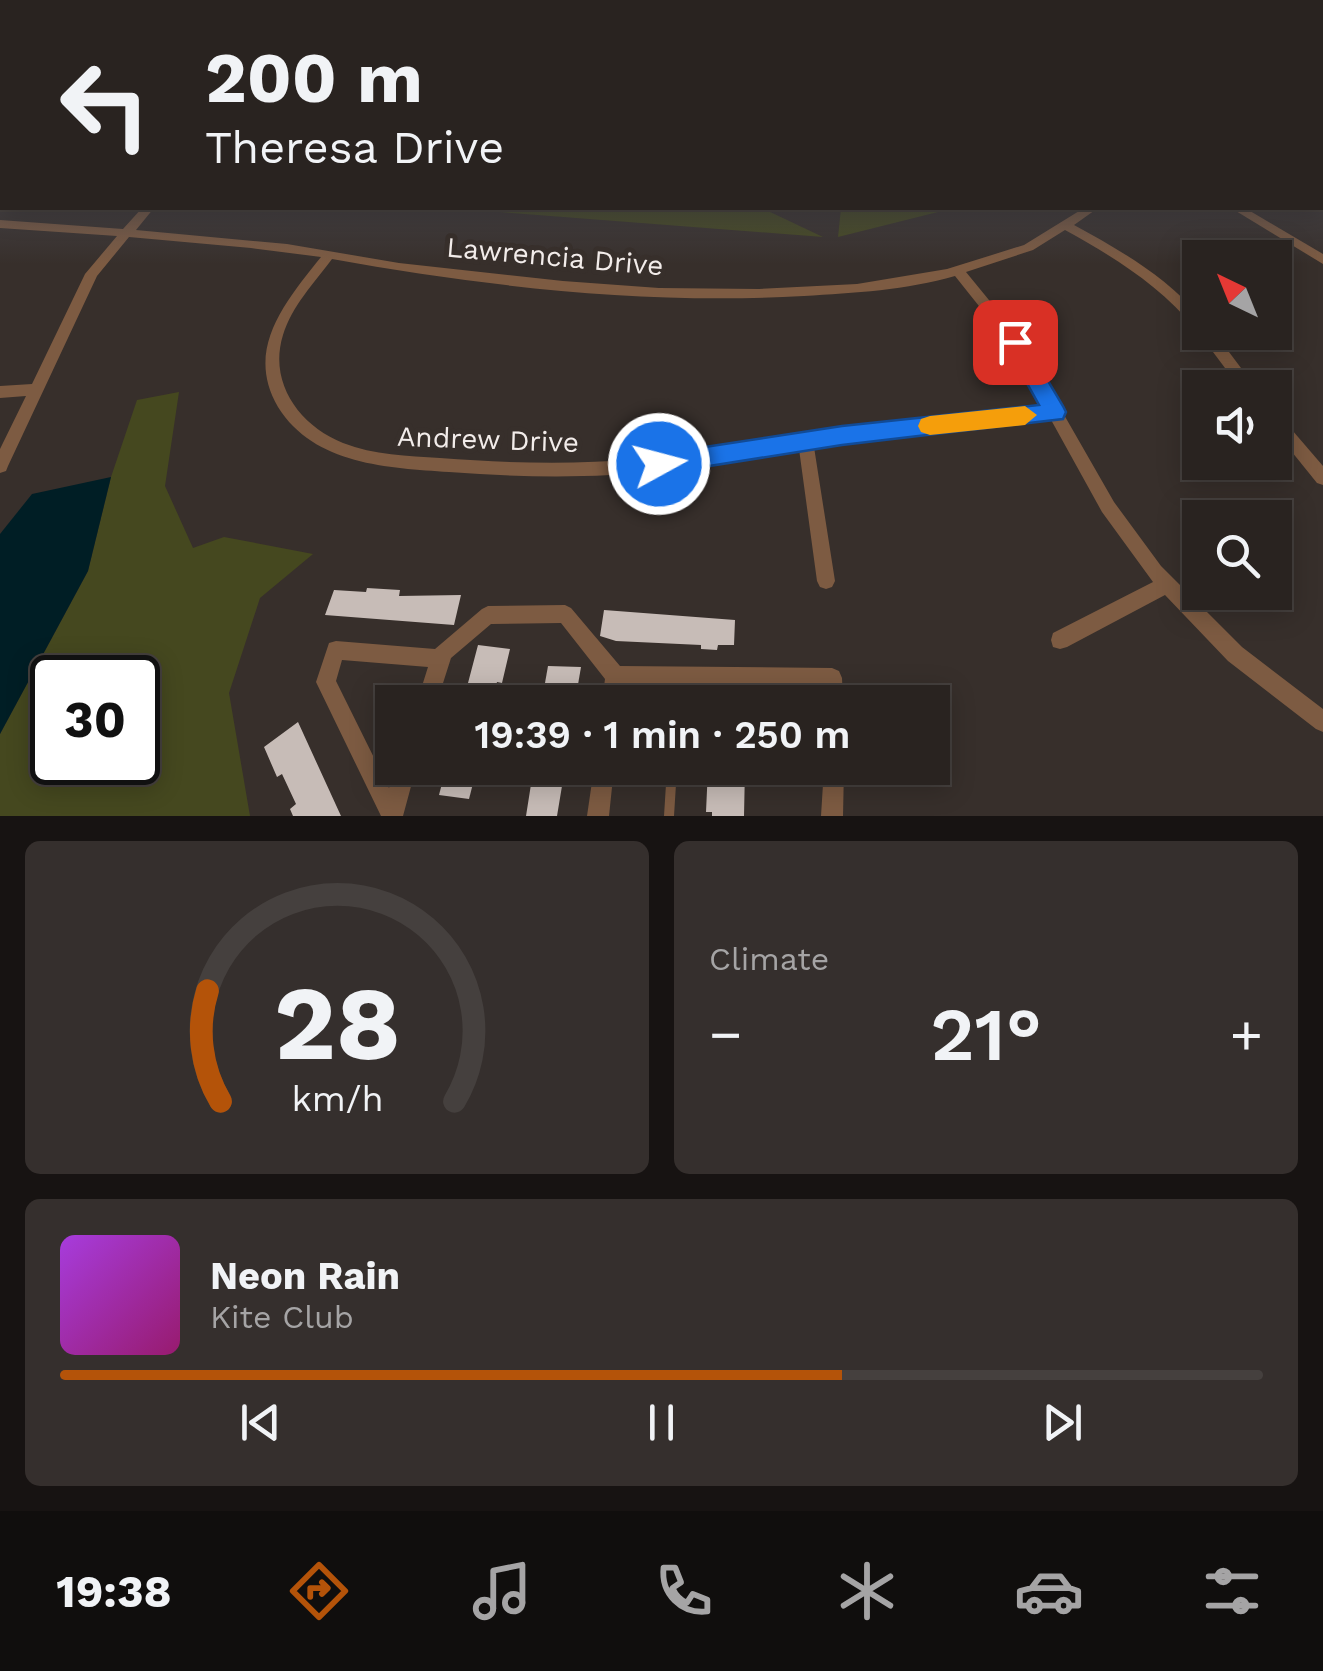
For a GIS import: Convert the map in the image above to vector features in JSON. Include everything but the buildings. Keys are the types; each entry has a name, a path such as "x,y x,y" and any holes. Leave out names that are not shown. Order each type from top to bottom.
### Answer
{"street":[{"path":"0,466 91,274 146,210"},
{"name":"Lawrencia Drive","path":"0,224 330,254 426,270 531,280 744,293 862,289 958,271 1010,254 1067,226 1089,210"},
{"path":"1240,210 1323,260"},
{"path":"1067,226 1150,274 1182,302"},
{"name":"Andrew Drive","path":"330,254 284,316 273,348 275,385 291,415 305,429 344,450 393,461 554,470 659,464 1055,412"},
{"path":"958,271 1015,342 1108,507 1166,585 1235,654 1323,722"},
{"path":"1220,350 1235,370"},
{"path":"0,392 36,388"},
{"path":"1292,441 1323,478"},
{"path":"806,442 826,581"},
{"path":"1060,640 1166,585"},
{"path":"432,685 443,652 488,614 565,614 625,676 832,678 832,685"},
{"path":"392,816 326,682 336,650 440,659"},
{"path":"620,685 625,676"},
{"path":"392,816 401,785"},
{"path":"598,816 602,785"},
{"path":"832,816 833,785"}],"lane":[{"path":"676,685 677,676"},
{"path":"669,816 671,785"}],"green space":[{"path":"766,210 823,237 499,212"},
{"path":"841,210 946,210 838,237"},
{"path":"179,392 165,486 193,548 224,537 313,554 260,598 229,693 250,816 0,816 0,734 30,678 30,785 160,785 160,655 43,655 88,571 111,477 137,400"}],"water":[{"path":"111,477 88,571 43,655 30,655 30,678 0,734 0,534 32,494"}],"slow traffic":[{"path":"930,426 1025,415"}],"route":[{"path":"659,464 842,436 1055,412 1015,342"}]}
